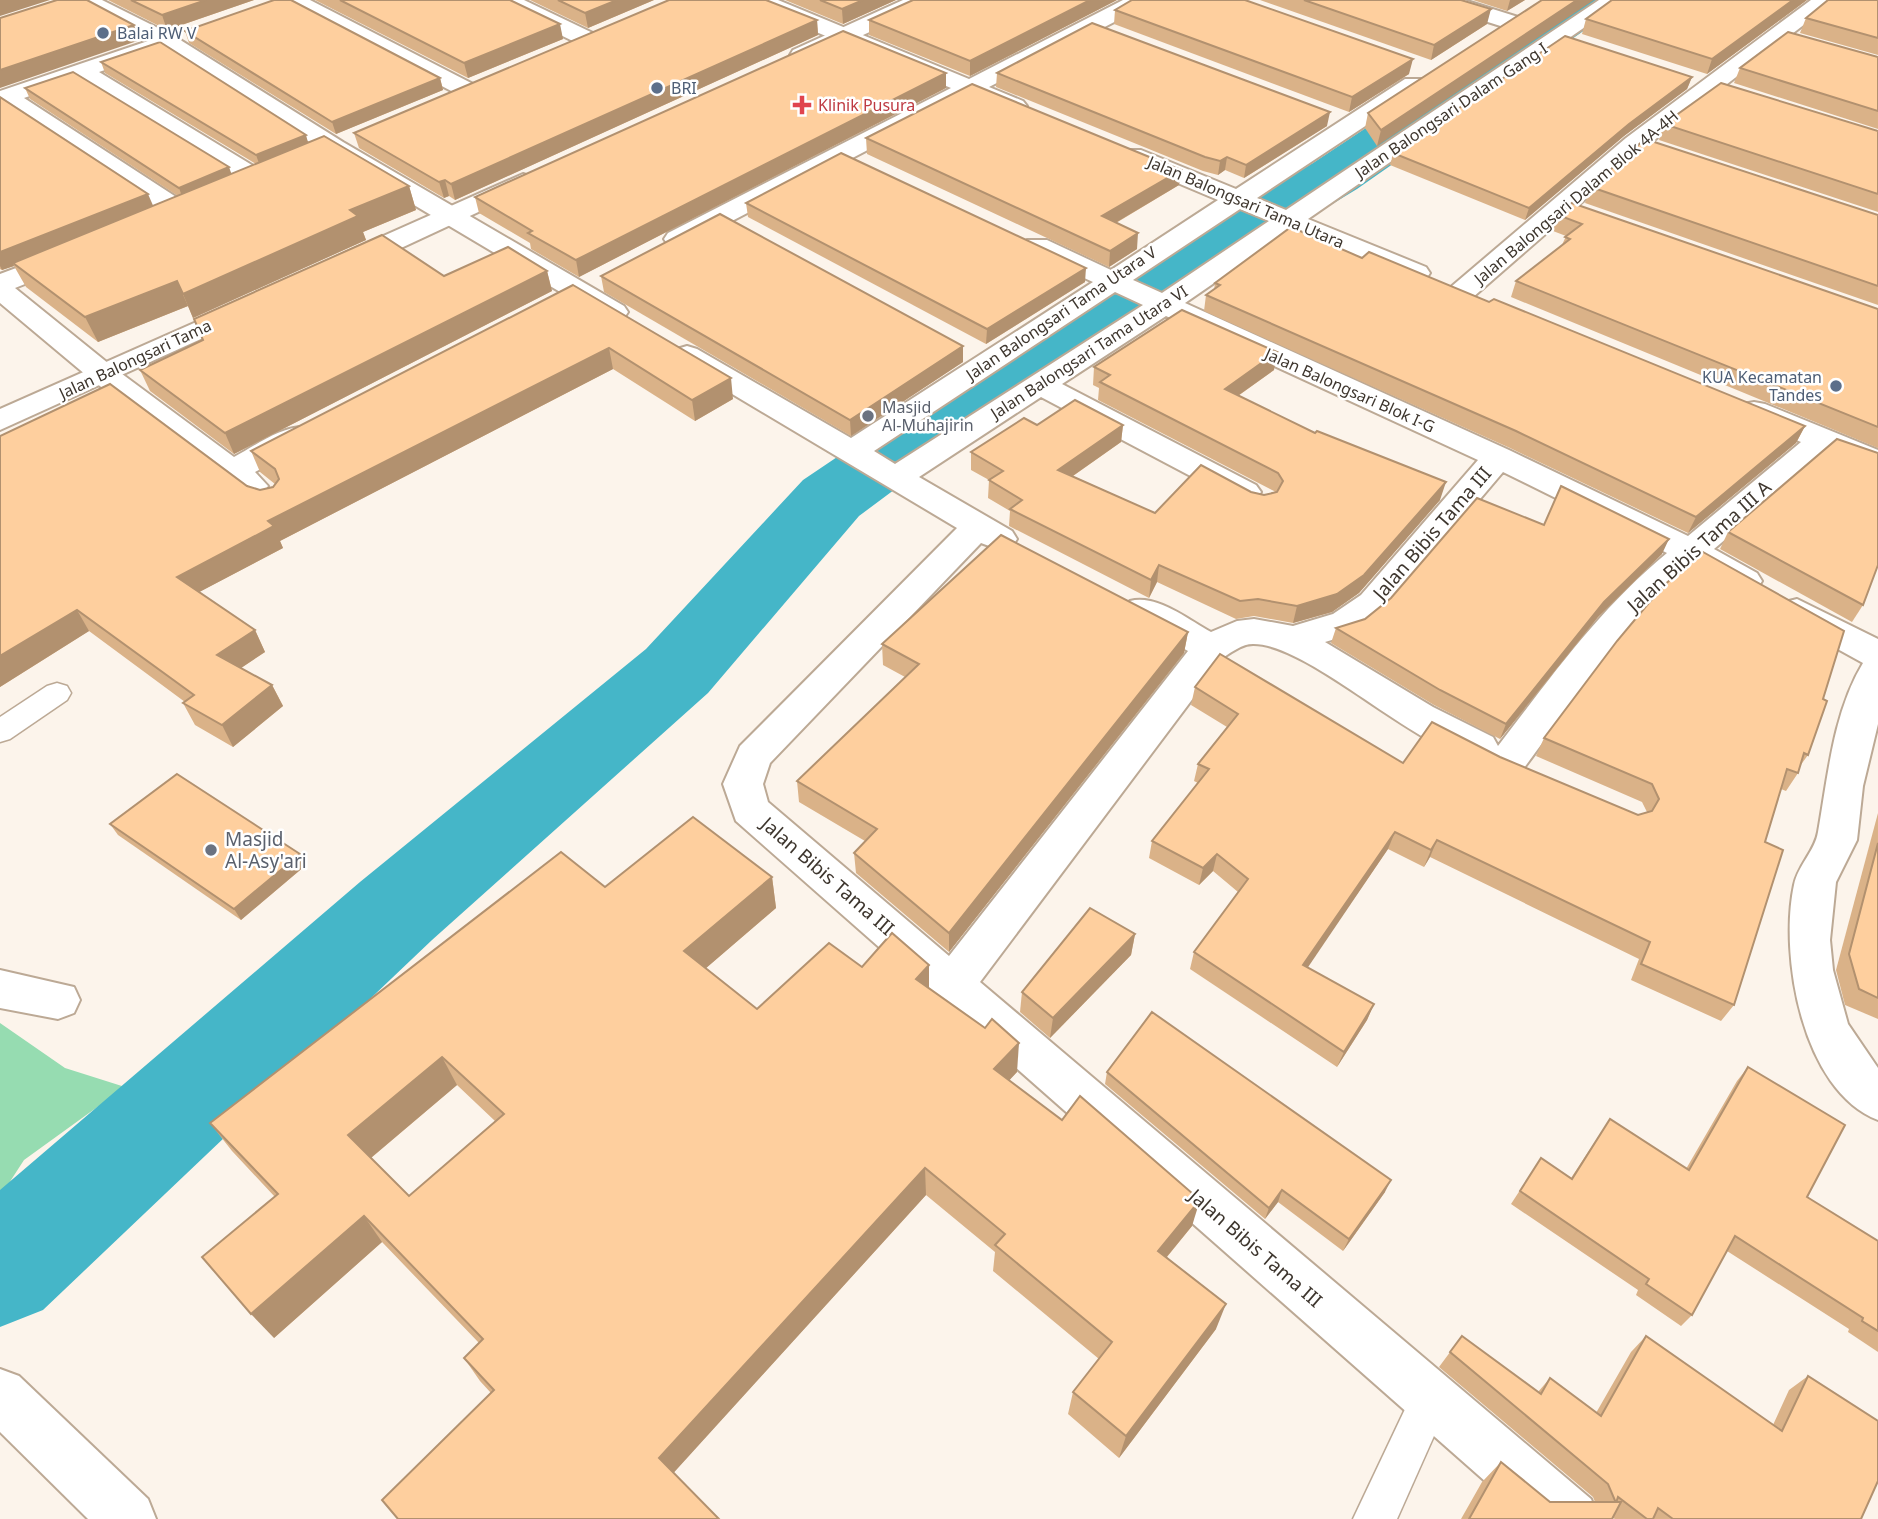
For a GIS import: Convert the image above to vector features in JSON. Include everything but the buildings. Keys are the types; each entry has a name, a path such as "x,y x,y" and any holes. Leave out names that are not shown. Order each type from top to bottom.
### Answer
{"street":[{"path":"293,0 467,90"},
{"path":"507,0 600,35 565,50"},
{"path":"759,0 1032,113"},
{"path":"780,64 920,0"},
{"path":"650,253 721,216 853,160 968,87 1139,0"},
{"path":"1442,0 1510,22"},
{"name":"Jalan Balongsari Dalam Gang I","path":"1284,218 1613,0"},
{"name":"Jalan Balongsari Dalam Blok 4A-4H","path":"1475,298 1562,206 1635,143 1825,0"},
{"path":"78,1 166,41 323,151 450,215 977,527 1027,552"},
{"path":"1488,36 1533,7"},
{"path":"1089,25 1114,34"},
{"path":"3,98 192,32"},
{"path":"1777,36 1802,44"},
{"path":"1559,37 1584,45"},
{"name":"Jalan Balongsari Tama Utara V","path":"875,466 978,354 1136,293 1239,199 1433,71 1408,62"},
{"path":"81,71 267,174 231,190"},
{"path":"1686,78 1737,94"},
{"path":"443,100 492,80"},
{"path":"3,98 181,212"},
{"path":"1327,114 1352,124"},
{"path":"323,151 358,136"},
{"path":"1635,143 1661,151"},
{"name":"Jalan Balongsari Tama Utara","path":"1109,145 1475,298"},
{"path":"326,272 551,169"},
{"path":"155,222 206,201"},
{"path":"1562,206 1588,215"},
{"path":"721,216 745,229"},
{"name":"Jalan Balongsari Tama Utara VI","path":"875,466 1039,384 1136,293 1284,218"},
{"name":"Jalan Balongsari Blok I-G","path":"1013,234 1136,293 1498,457 1690,550 1878,655"},
{"path":"0,284 90,248"},
{"path":"0,289 103,374 270,499"},
{"name":"Jalan Balongsari Tama","path":"0,421 264,300"},
{"path":"1039,384 1261,500"},
{"path":"1733,402 1878,462"},
{"path":"232,471 318,426"},
{"name":"Jalan Bibis Tama III A","path":"1507,762 1593,648 1640,594 1824,439"},
{"name":"Jalan Bibis Tama III","path":"1211,648 1237,633 1255,631 1293,639 1346,623 1373,603 1498,457"},
{"name":"Jalan Bibis Tama III","path":"977,527 754,756 743,784 750,810 1571,1519"},
{"path":"953,984 1211,648 1114,596"},
{"path":"1293,639 1420,717 1543,778"},
{"path":"1878,668 1851,754 1837,841 1814,883 1810,955 1816,999 1833,1041 1868,1091 1878,1099"},
{"path":"0,989 58,1000"},
{"path":"0,1395 128,1519"}],"lane":[{"path":"0,731 57,693"},
{"path":"1375,1519 1430,1400"}],"green space":[{"path":"0,1023 65,1068 125,1087 24,1160 0,1197"}],"waterway":[{"path":"0,1268 396,911 677,671 831,498 927,430 1134,299 1150,286 1335,176 1594,0"}],"place":[{"name":"Balai RW V","path":"103,33"},
{"name":"BRI","path":"657,88"},
{"name":"Klinik Pusura","path":"802,105"},
{"name":"KUA Kecamatan Tandes","path":"1836,386"},
{"name":"Masjid Al-Muhajirin","path":"868,416"},
{"name":"Masjid Al-Asy'ari","path":"211,850"}]}
